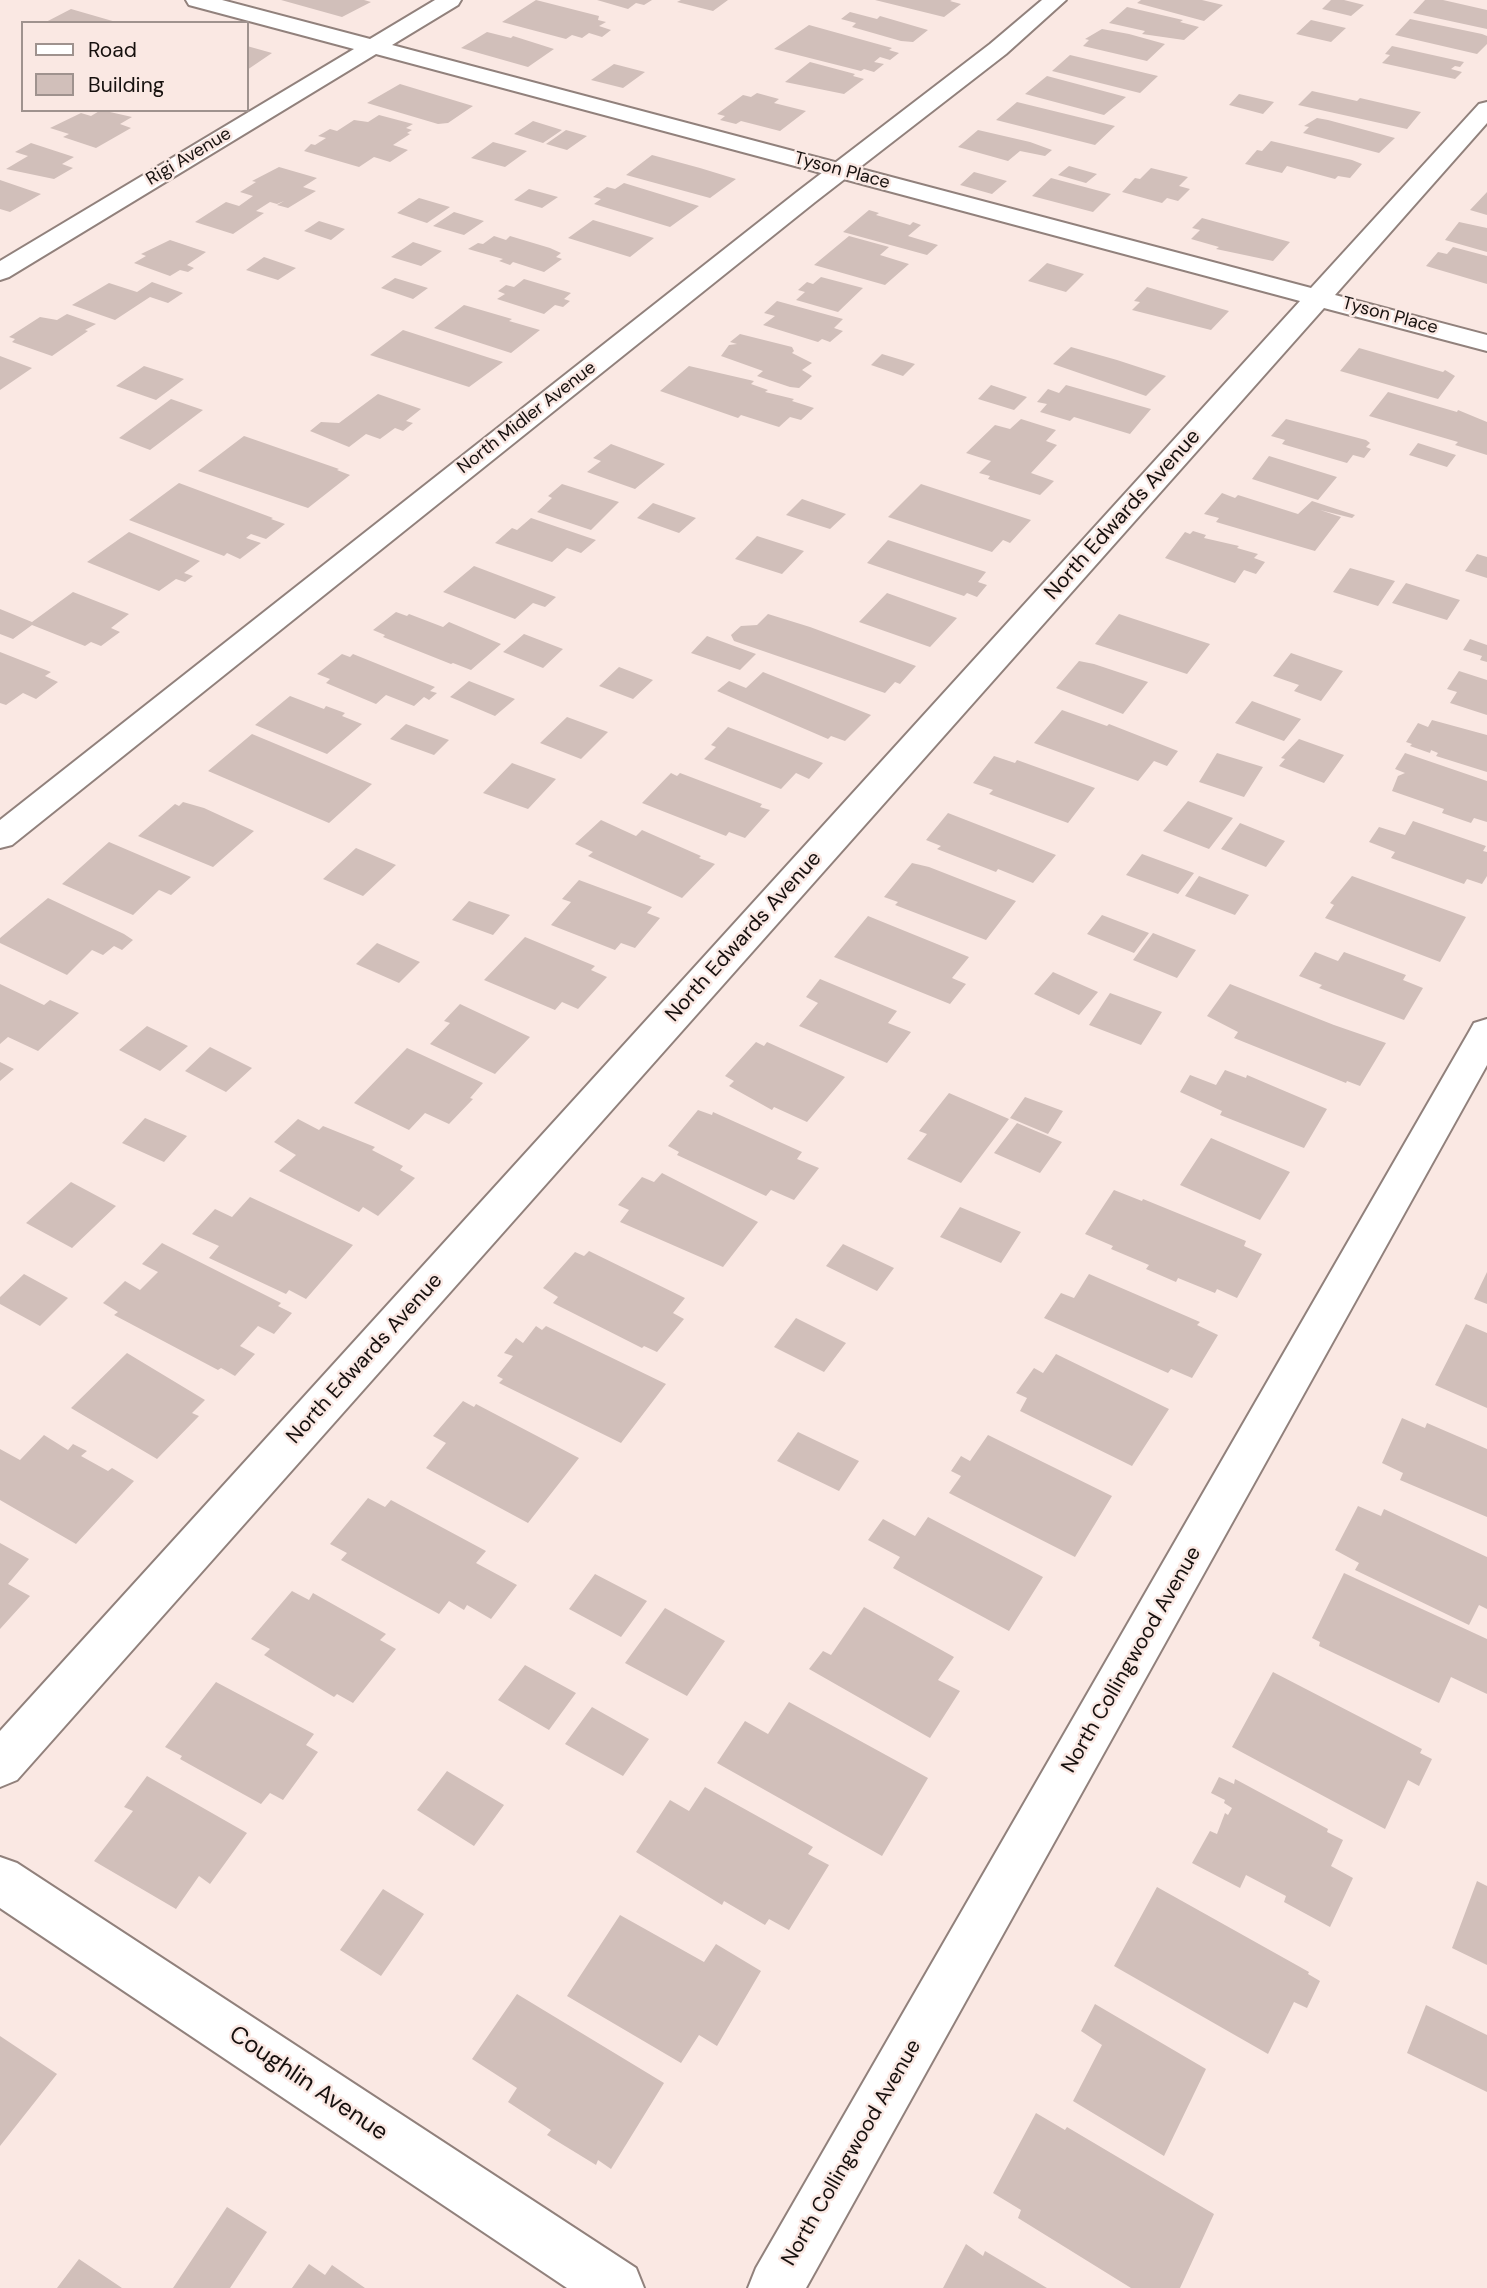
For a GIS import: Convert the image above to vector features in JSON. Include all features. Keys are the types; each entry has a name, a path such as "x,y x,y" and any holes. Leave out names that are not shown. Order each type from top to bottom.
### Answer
{"street":[{"name":"Tyson Place","path":"197,0 1487,343"},
{"name":"Rigi Avenue","path":"0,272 450,0"},
{"name":"North Midler Avenue","path":"0,836 806,197 998,49 1055,0"},
{"name":"North Edwards Avenue","path":"0,1765 1487,109"},
{"name":"North Collingwood Avenue","path":"776,2288 1487,1032"},
{"name":"Coughlin Avenue","path":"0,1880 616,2288"}],"building":[{"path":"281,0 364,0 371,2 342,17"},
{"path":"536,0 599,16 598,20 606,22 599,26 611,30 602,37 589,33 582,38 572,35 566,39 502,22"},
{"path":"597,0 652,0 644,5 636,3 628,9"},
{"path":"728,0 713,11 677,2"},
{"path":"875,0 952,0 950,1 961,4 944,17"},
{"path":"1141,0 1202,0 1223,5 1204,21 1137,3"},
{"path":"1331,0 1364,5 1351,16 1322,9"},
{"path":"1425,0 1443,0 1487,10 1487,29 1413,13"},
{"path":"1127,7 1183,20 1180,22 1199,27 1184,40 1142,34 1145,31 1109,23"},
{"path":"71,9 113,21 48,21"},
{"path":"850,12 877,19 880,16 928,30 913,42 901,41 852,27 856,23 841,19"},
{"path":"1410,19 1482,34 1487,36 1487,44 1477,54 1395,35"},
{"path":"1311,20 1346,28 1331,42 1296,34"},
{"path":"809,25 892,48 889,50 899,53 890,60 880,57 874,62 884,64 874,72 774,49"},
{"path":"1102,29 1165,44 1147,61 1083,46 1089,40 1085,39"},
{"path":"487,32 511,38 513,36 554,49 528,67 461,48"},
{"path":"248,46 272,53 248,69"},
{"path":"1392,46 1464,62 1460,67 1451,69 1462,72 1455,79 1382,63 1390,55 1385,54"},
{"path":"1070,55 1158,76 1140,93 1052,71"},
{"path":"810,62 864,79 844,94 785,82"},
{"path":"614,64 645,72 623,88 591,80"},
{"path":"1047,76 1126,97 1104,115 1025,94"},
{"path":"400,84 473,106 448,123 438,124 367,103"},
{"path":"1312,91 1357,101 1360,98 1421,112 1407,129 1298,105"},
{"path":"757,93 779,99 774,103 806,111 780,131 741,121 736,124 720,120 725,116 717,114 743,95 751,97"},
{"path":"1239,94 1274,102 1263,114 1229,105"},
{"path":"1017,102 1115,126 1095,145 996,120"},
{"path":"98,112 110,112 132,117 120,124 131,128 96,148 63,137 69,134 50,128 81,113 91,116"},
{"path":"379,115 413,124 406,128 412,130 407,133 410,134 393,145 408,150 390,162 374,157 359,167 304,151 311,144 315,145 326,138 318,136 330,129 337,131 354,120 368,122"},
{"path":"1317,118 1395,138 1379,153 1303,133 1309,127 1304,126"},
{"path":"533,121 562,130 543,143 514,134"},
{"path":"566,130 587,136 567,150 546,144"},
{"path":"978,130 1052,150 1045,156 1020,151 1008,161 958,147"},
{"path":"1271,141 1362,164 1350,178 1338,176 1335,179 1287,166 1282,173 1245,164 1257,150 1262,151"},
{"path":"493,142 527,151 505,167 471,158"},
{"path":"31,143 74,157 62,164 73,168 54,179 6,169 28,156 15,152"},
{"path":"652,155 736,179 710,198 626,175"},
{"path":"1069,166 1097,174 1086,183 1058,175"},
{"path":"279,167 317,178 303,187 316,191 288,208 277,205 284,201 277,204 270,202 256,211 264,213 233,234 195,222 226,202 239,206 253,196 240,192 256,182 252,181"},
{"path":"1151,168 1188,177 1179,186 1190,189 1178,201 1167,198 1162,203 1122,192 1135,178 1140,179"},
{"path":"974,172 1007,181 992,194 960,185"},
{"path":"1051,178 1111,194 1093,212 1032,196"},
{"path":"0,180 41,194 10,212 0,209"},
{"path":"624,183 699,206 670,227 594,204 601,199 593,197 607,187 615,189"},
{"path":"529,189 558,197 542,208 514,200"},
{"path":"1487,192 1487,215 1470,210"},
{"path":"419,198 450,207 427,223 397,213"},
{"path":"869,210 879,213 876,215 910,225 913,222 921,225 908,236 938,245 927,255 843,232"},
{"path":"454,212 484,221 464,235 433,226"},
{"path":"1202,218 1290,242 1273,261 1216,249 1219,247 1191,239 1200,230 1192,228"},
{"path":"593,220 654,238 630,257 568,238"},
{"path":"319,221 345,229 331,240 304,231"},
{"path":"1459,222 1487,228 1487,252 1445,240"},
{"path":"494,236 506,240 510,236 550,248 561,253 556,257 562,259 544,272 513,262 510,265 499,261 503,259 468,249 478,243 483,244"},
{"path":"849,236 889,247 880,255 909,264 885,285 814,265"},
{"path":"170,240 206,252 187,265 194,268 188,272 180,270 170,276 134,263 146,256 141,254"},
{"path":"413,242 442,251 421,266 391,257"},
{"path":"1453,247 1487,256 1487,284 1426,266 1438,252 1447,254"},
{"path":"264,257 296,268 278,280 246,270"},
{"path":"1047,263 1084,274 1066,292 1028,281"},
{"path":"821,277 863,288 838,312 796,300 805,292 798,290 807,282 813,284"},
{"path":"395,278 428,288 413,299 381,288"},
{"path":"524,279 571,293 564,299 570,301 563,307 555,305 544,314 497,299 505,294 498,291 506,285 514,287"},
{"path":"152,282 183,293 168,303 150,297 115,320 72,305 109,283 137,292"},
{"path":"1147,287 1229,311 1211,330 1132,310 1140,302 1134,301"},
{"path":"777,301 843,319 834,328 843,331 830,342 822,339 818,342 763,325 775,316 764,313"},
{"path":"464,305 540,330 511,353 434,328"},
{"path":"67,314 96,324 52,356 12,342 15,339 9,337 40,317 57,320"},
{"path":"403,330 503,362 469,387 370,355"},
{"path":"740,334 792,347 792,353 812,363 802,370 812,376 799,388 790,387 757,376 763,371 721,356 729,345 737,344 730,342"},
{"path":"1071,347 1166,376 1146,396 1053,364"},
{"path":"1359,348 1443,372 1445,370 1455,376 1438,399 1340,371"},
{"path":"882,354 915,364 903,376 871,365"},
{"path":"0,356 32,368 0,390"},
{"path":"144,366 184,379 156,400 116,386"},
{"path":"689,366 754,381 751,384 768,390 765,392 794,399 792,401 814,408 801,420 790,417 779,427 741,415 738,418 660,391"},
{"path":"991,385 1027,397 1014,410 978,399"},
{"path":"1066,385 1151,409 1130,434 1074,417 1070,421 1040,412 1047,404 1037,402 1048,389 1059,393"},
{"path":"1388,392 1457,412 1458,410 1487,422 1487,455 1455,445 1458,442 1369,416"},
{"path":"378,394 421,409 406,421 413,423 403,431 395,428 380,439 366,434 349,447 310,431 321,422 339,423"},
{"path":"171,399 203,410 150,450 119,438"},
{"path":"1021,419 1056,430 1046,441 1057,445 1031,473 1054,481 1040,495 988,479 990,476 979,473 991,461 966,453 995,425 1010,429"},
{"path":"1286,419 1366,440 1370,443 1366,447 1371,449 1364,458 1353,455 1347,463 1282,444 1285,440 1271,436"},
{"path":"244,436 350,475 308,508 198,471"},
{"path":"1418,443 1456,455 1447,467 1409,455"},
{"path":"611,444 665,464 635,489 587,472 601,461 593,458"},
{"path":"1269,456 1337,477 1318,500 1252,479"},
{"path":"179,483 285,524 266,539 251,534 246,538 261,543 240,559 227,553 224,556 129,520"},
{"path":"562,484 619,502 591,530 537,512 552,498 548,496"},
{"path":"921,484 1031,520 1010,543 1003,540 992,552 888,517"},
{"path":"1222,493 1235,498 1238,495 1298,514 1312,501 1355,515 1352,518 1320,510 1341,517 1315,551 1216,522 1219,518 1204,514"},
{"path":"802,499 846,514 830,529 786,515"},
{"path":"653,503 696,518 679,533 637,518"},
{"path":"531,518 596,540 581,553 567,548 552,562 495,543 512,528 517,530"},
{"path":"1193,531 1206,535 1204,538 1239,546 1237,548 1258,554 1254,558 1265,562 1256,574 1244,570 1235,583 1165,558 1185,532 1190,534"},
{"path":"129,532 200,561 184,573 193,576 185,582 176,579 159,591 87,562"},
{"path":"757,536 804,551 782,574 735,559"},
{"path":"888,540 986,572 978,582 987,585 977,597 967,593 964,596 867,563"},
{"path":"1477,554 1487,557 1487,578 1465,571"},
{"path":"474,566 556,597 545,607 533,603 515,619 443,592"},
{"path":"1350,568 1395,581 1378,606 1333,592"},
{"path":"1406,583 1460,600 1447,620 1392,603"},
{"path":"73,592 129,614 111,628 120,632 101,646 91,642 85,646 32,625 13,639 0,634 0,609 32,622"},
{"path":"887,593 957,618 930,647 859,622"},
{"path":"396,612 443,627 449,622 501,644 471,670 451,664 383,637 385,635 373,630"},
{"path":"768,614 916,666 900,684 895,682 885,693 734,641 731,635 741,626 757,625"},
{"path":"1119,614 1210,644 1187,674 1095,644"},
{"path":"524,634 563,649 543,668 503,652"},
{"path":"707,636 756,654 740,670 691,653"},
{"path":"1470,639 1487,645 1487,662 1480,660 1482,656 1463,650"},
{"path":"0,652 51,672 45,676 58,682 36,699 23,693 6,705 0,703"},
{"path":"1291,653 1343,671 1321,701 1294,691 1299,685 1273,676"},
{"path":"342,654 350,657 353,654 435,687 430,691 437,693 429,700 424,697 414,706 386,695 376,704 326,683 330,679 317,674"},
{"path":"1079,661 1148,682 1123,714 1056,688"},
{"path":"619,667 653,680 633,699 599,686"},
{"path":"1459,671 1487,680 1487,715 1450,703 1457,692 1447,689"},
{"path":"763,672 871,715 845,741 831,736 828,739 717,691 729,681 746,688"},
{"path":"469,681 515,699 495,716 450,697"},
{"path":"290,696 324,709 326,706 345,713 342,716 362,724 327,754 255,725"},
{"path":"1252,701 1301,719 1284,741 1235,723"},
{"path":"1062,710 1107,726 1109,724 1178,751 1167,766 1154,761 1138,781 1034,743"},
{"path":"567,717 608,732 581,759 540,743"},
{"path":"1432,720 1487,735 1487,772 1436,756 1438,753 1431,750 1430,753 1406,742 1418,723 1428,727"},
{"path":"406,724 449,740 434,755 390,739"},
{"path":"728,727 823,763 809,779 796,773 781,789 704,759 716,747 711,745"},
{"path":"252,734 372,784 329,823 208,771"},
{"path":"1299,739 1344,755 1324,783 1279,766 1285,759 1281,758"},
{"path":"1217,753 1263,767 1244,797 1199,782"},
{"path":"1405,753 1487,781 1487,822 1474,818 1471,823 1442,813 1444,809 1392,791 1398,776 1405,773 1395,769"},
{"path":"994,756 1015,763 1017,760 1095,788 1068,823 989,794 993,790 973,783"},
{"path":"512,763 556,779 528,809 483,793"},
{"path":"671,773 677,776 680,773 762,804 760,807 770,810 745,838 729,832 726,836 642,803"},
{"path":"1188,801 1233,818 1209,849 1163,831"},
{"path":"183,802 204,808 254,831 213,867 138,836 175,804 179,806"},
{"path":"948,813 1056,855 1033,883 998,869 996,872 937,849 941,846 926,840"},
{"path":"601,820 636,836 642,830 715,864 682,898 588,856 593,852 575,844"},
{"path":"1413,821 1486,846 1483,851 1487,852 1487,876 1482,884 1467,879 1464,884 1391,858 1395,852 1369,842 1379,827 1405,835"},
{"path":"1240,823 1285,841 1266,867 1221,849"},
{"path":"109,842 191,877 171,895 159,890 133,915 62,884"},
{"path":"356,848 396,865 363,896 323,879"},
{"path":"1142,854 1194,873 1178,894 1126,875"},
{"path":"912,863 1016,901 986,940 895,905 898,902 884,897"},
{"path":"1199,876 1249,895 1235,915 1185,896"},
{"path":"1352,876 1466,917 1440,962 1325,918 1334,905 1330,903"},
{"path":"579,880 652,907 647,913 660,918 635,948 621,943 615,950 551,925 571,902 562,899"},
{"path":"48,898 133,940 122,950 114,946 103,955 92,950 67,975 0,943 0,938"},
{"path":"469,901 510,915 493,935 452,920"},
{"path":"1102,915 1149,933 1134,953 1087,934"},
{"path":"868,916 969,957 952,978 966,984 950,1004 834,957"},
{"path":"1153,933 1196,950 1177,978 1133,960"},
{"path":"525,937 595,966 591,970 607,977 578,1009 562,1002 555,1010 484,980"},
{"path":"377,943 420,962 399,983 356,964"},
{"path":"1315,952 1338,961 1344,952 1406,975 1403,980 1423,988 1404,1020 1319,988 1322,985 1299,976"},
{"path":"1053,972 1098,992 1079,1015 1034,994"},
{"path":"820,979 897,1011 888,1023 911,1032 887,1063 799,1026 818,1003 806,997"},
{"path":"0,984 44,1005 50,1000 79,1013 38,1051 8,1037 0,1044"},
{"path":"1230,984 1386,1043 1360,1086 1347,1081 1346,1083 1234,1038 1238,1032 1207,1016"},
{"path":"1110,993 1162,1012 1141,1045 1089,1025"},
{"path":"460,1004 530,1037 495,1074 430,1044 450,1023 444,1021"},
{"path":"147,1026 188,1046 160,1071 119,1050"},
{"path":"756,1042 764,1046 767,1042 845,1077 807,1122 774,1107 772,1110 729,1086 734,1081 725,1076"},
{"path":"210,1047 252,1068 226,1092 185,1071"},
{"path":"407,1048 483,1083 470,1098 473,1099 449,1124 425,1113 409,1130 354,1103"},
{"path":"0,1062 14,1069 0,1081"},
{"path":"1225,1070 1246,1078 1247,1075 1327,1109 1304,1148 1220,1115 1222,1111 1180,1092 1190,1075 1216,1085"},
{"path":"949,1093 1009,1119 961,1183 907,1159 927,1134 919,1131"},
{"path":"1025,1097 1063,1111 1048,1134 1010,1118"},
{"path":"698,1110 712,1115 713,1112 802,1152 797,1159 819,1168 794,1200 771,1190 766,1196 677,1155 679,1152 668,1146"},
{"path":"145,1118 187,1136 164,1162 122,1143"},
{"path":"298,1119 319,1130 323,1126 375,1147 372,1150 403,1166 400,1170 415,1178 378,1216 363,1207 359,1212 279,1171 296,1155 274,1142"},
{"path":"1017,1123 1062,1142 1040,1173 994,1153"},
{"path":"1211,1138 1290,1172 1260,1220 1180,1185"},
{"path":"662,1173 758,1222 723,1267 620,1222 629,1210 618,1205 642,1177 654,1182"},
{"path":"71,1182 116,1206 72,1248 26,1223"},
{"path":"1114,1190 1246,1241 1244,1246 1262,1254 1237,1298 1217,1289 1215,1293 1178,1278 1176,1282 1146,1269 1149,1265 1111,1249 1113,1246 1085,1234"},
{"path":"250,1197 353,1245 306,1299 289,1290 286,1294 209,1258 219,1246 192,1234 215,1209 232,1217"},
{"path":"960,1207 1021,1232 1001,1263 940,1237"},
{"path":"162,1243 281,1303 278,1306 292,1313 274,1334 258,1326 240,1346 255,1354 235,1376 221,1368 218,1370 114,1315 118,1312 103,1303 125,1281 140,1290 158,1272 142,1264"},
{"path":"843,1244 894,1268 877,1291 826,1266"},
{"path":"589,1251 685,1298 673,1313 684,1319 657,1352 644,1346 642,1348 553,1303 558,1297 543,1288 575,1252 584,1256"},
{"path":"1487,1272 1487,1304 1474,1299"},
{"path":"24,1274 68,1298 40,1326 0,1304 0,1297"},
{"path":"1089,1274 1200,1322 1197,1325 1218,1335 1192,1378 1171,1369 1168,1373 1044,1318 1061,1293 1074,1298"},
{"path":"796,1318 846,1343 824,1372 774,1347"},
{"path":"1466,1324 1487,1333 1487,1408 1435,1385"},
{"path":"536,1326 542,1330 546,1326 666,1384 621,1443 499,1383 503,1379 497,1376 513,1356 504,1353 516,1338 523,1343"},
{"path":"127,1353 205,1400 192,1413 199,1416 157,1459 71,1408"},
{"path":"1056,1354 1169,1409 1132,1466 1020,1411 1027,1398 1016,1393 1034,1368 1043,1373"},
{"path":"463,1401 474,1407 476,1404 579,1458 528,1523 426,1468 446,1443 433,1436"},
{"path":"1402,1418 1425,1428 1427,1423 1487,1449 1487,1517 1400,1480 1403,1473 1382,1463"},
{"path":"798,1432 859,1461 839,1491 777,1461"},
{"path":"44,1435 68,1450 73,1444 87,1451 81,1456 108,1471 112,1468 134,1481 76,1544 0,1500 0,1449 20,1460"},
{"path":"988,1435 1112,1496 1075,1557 949,1493 961,1476 951,1471 961,1456 970,1461"},
{"path":"368,1498 385,1507 391,1500 486,1551 476,1563 517,1585 491,1619 467,1605 464,1610 449,1601 439,1614 341,1560 347,1553 330,1544"},
{"path":"1358,1506 1381,1516 1384,1509 1487,1557 1487,1609 1479,1605 1469,1625 1355,1570 1359,1563 1335,1550"},
{"path":"928,1517 1043,1577 1009,1631 893,1568 900,1557 868,1540 883,1519 915,1536"},
{"path":"0,1543 29,1559 8,1584 30,1596 0,1629"},
{"path":"1344,1573 1487,1639 1487,1694 1451,1677 1439,1703 1319,1646 1320,1642 1312,1638"},
{"path":"595,1574 647,1601 621,1637 569,1609"},
{"path":"292,1591 309,1600 313,1593 386,1634 380,1640 396,1649 353,1703 337,1694 334,1697 264,1655 270,1649 251,1639"},
{"path":"864,1607 954,1657 938,1680 960,1691 930,1738 809,1669 823,1651 831,1655"},
{"path":"665,1608 725,1641 687,1696 625,1663"},
{"path":"525,1665 576,1693 549,1730 498,1700"},
{"path":"1273,1672 1422,1749 1420,1753 1432,1759 1419,1786 1408,1780 1385,1829 1232,1747"},
{"path":"216,1682 314,1734 306,1745 318,1752 283,1800 270,1793 261,1804 180,1759 182,1756 165,1747"},
{"path":"789,1702 928,1778 882,1856 717,1763 745,1721 768,1734"},
{"path":"592,1707 649,1739 623,1776 565,1744"},
{"path":"447,1771 504,1805 474,1846 417,1810"},
{"path":"147,1776 247,1833 210,1884 199,1876 176,1909 94,1861 133,1811 124,1807"},
{"path":"1219,1777 1234,1784 1235,1779 1328,1829 1327,1832 1343,1840 1331,1866 1353,1878 1330,1927 1284,1902 1286,1896 1246,1875 1240,1888 1192,1863 1210,1831 1217,1834 1225,1813 1228,1815 1232,1808 1224,1803 1225,1800 1211,1793"},
{"path":"705,1787 813,1847 808,1854 829,1865 789,1930 769,1919 765,1925 724,1901 722,1905 636,1852 670,1800 689,1811"},
{"path":"1477,1881 1487,1886 1487,1965 1452,1948"},
{"path":"1157,1887 1309,1972 1308,1974 1320,1981 1307,2008 1294,2002 1268,2054 1114,1966"},
{"path":"383,1889 424,1914 381,1976 340,1950"},
{"path":"620,1915 704,1962 716,1944 761,1971 717,2046 699,2035 681,2063 567,1996"},
{"path":"517,1994 664,2083 611,2169 598,2160 596,2165 547,2135 551,2130 508,2102 517,2088 472,2059"},
{"path":"1095,2004 1206,2069 1164,2156 1073,2101 1102,2045 1081,2031"},
{"path":"1426,2005 1487,2035 1487,2092 1407,2053"},
{"path":"0,2036 57,2074 0,2146"},
{"path":"1036,2113 1065,2130 1067,2127 1214,2214 1180,2288 1131,2288 1018,2218 1021,2210 993,2193"},
{"path":"227,2207 267,2232 230,2288 173,2288"},
{"path":"966,2244 983,2256 985,2251 1047,2288 943,2288"},
{"path":"79,2259 122,2288 57,2288"},
{"path":"309,2264 325,2275 332,2265 365,2288 292,2288"}]}
